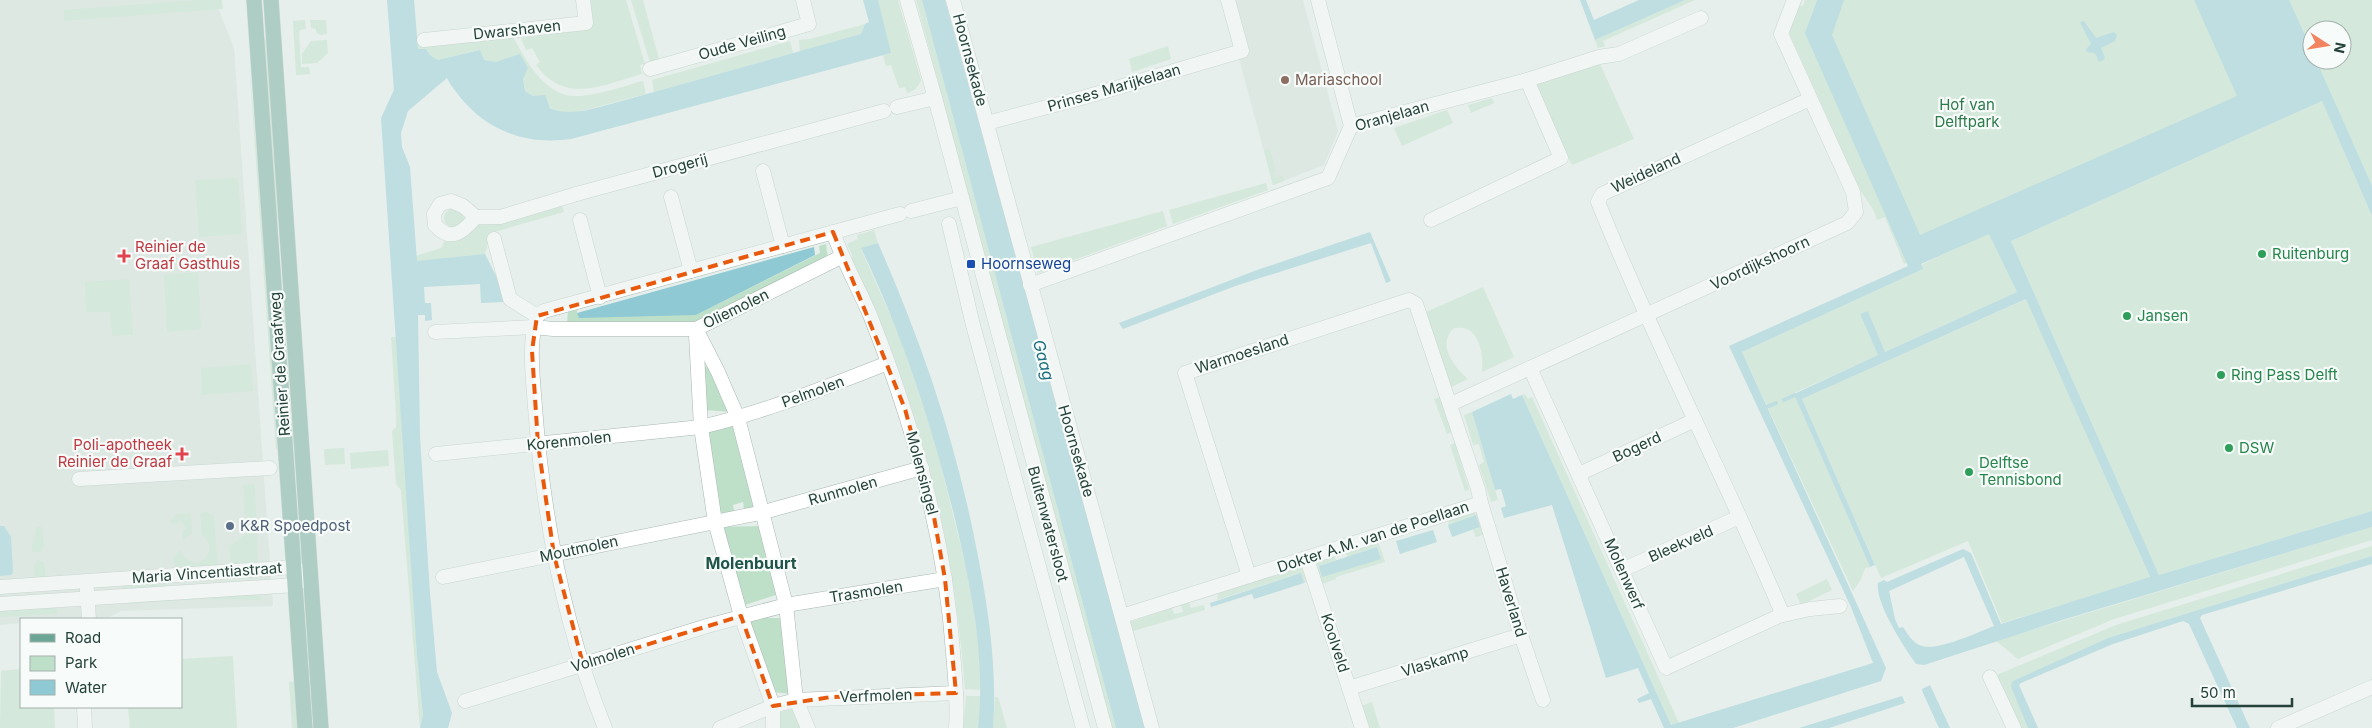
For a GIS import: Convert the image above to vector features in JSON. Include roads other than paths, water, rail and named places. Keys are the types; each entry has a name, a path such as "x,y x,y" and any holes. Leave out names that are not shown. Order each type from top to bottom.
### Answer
{"main road":[{"name":"Reinier de Graafweg","path":"254,0 305,728"},
{"name":"Reinier de Graafweg","path":"271,0 321,728"}],"street":[{"name":"Dwarshaven","path":"424,40 586,23 583,0"},
{"name":"Oude Veiling","path":"650,69 809,24 803,0"},
{"path":"907,0 935,98"},
{"name":"Hoornsekade","path":"953,0 1152,728"},
{"name":"Prinses Marijkelaan","path":"987,123 1085,97 1242,51 1228,0"},
{"path":"1319,0 1350,126"},
{"name":"Voordijkshoorn","path":"1451,404 1847,223 1856,212 1853,192 1781,34 1794,0"},
{"name":"Oranjelaan","path":"1030,286 1328,178 1350,126 1527,80 1599,57 1619,54 1701,18"},
{"path":"1431,220 1561,158 1527,80"},
{"name":"Drogerij","path":"476,217 500,217 580,193 935,98"},
{"name":"Buitenwatersloot","path":"935,98 1104,728"},
{"name":"Weideland","path":"1647,315 1598,202 1602,194 1810,99"},
{"path":"762,171 783,246"},
{"path":"671,197 691,271"},
{"name":"Oliemolen","path":"435,332 536,321 544,311 962,198"},
{"path":"580,220 600,297"},
{"name":"Buitenwatersloot","path":"948,224 973,325 1083,728"},
{"name":"Molensingel","path":"832,232 841,257 869,313 905,409 922,468 934,517 952,628 958,711 956,728"},
{"name":"Oliemolen","path":"494,239 510,299 536,321 553,329 696,329 841,257"},
{"name":"Warmoesland","path":"1249,576 1184,373 1409,300 1416,304"},
{"name":"Dokter A.M. van de Poellaan","path":"1122,616 1480,503 1478,489 1451,404 1416,304"},
{"path":"1647,315 1782,613 1779,616"},
{"path":"973,325 994,320"},
{"path":"536,321 532,351 538,444 554,555 568,614 605,728"},
{"path":"696,329 718,372 738,418 764,512 786,605 796,700 808,728"},
{"path":"696,329 701,427 715,522 741,616 773,706 773,728"},
{"name":"Pelmolen","path":"701,427 769,408 888,363"},
{"name":"Molenwerf","path":"1530,368 1666,668 1779,616 1810,609 1840,606"},
{"name":"Bogerd","path":"1579,474 1695,420"},
{"name":"Korenmolen","path":"436,454 701,427"},
{"path":"80,479 270,468"},
{"name":"Runmolen","path":"715,522 800,503 922,468"},
{"name":"Haverland","path":"1480,503 1543,700"},
{"name":"Bleekveld","path":"1622,570 1739,517"},
{"name":"Moutmolen","path":"443,577 682,527 715,522"},
{"name":"Koolveld","path":"1307,559 1362,728"},
{"name":"Maria Vincentiastraat","path":"0,587 293,566 310,576 295,585 0,604"},
{"name":"Trasmolen","path":"741,616 786,605 945,579"},
{"path":"86,582 89,618"},
{"name":"Volmolen","path":"465,701 741,616"},
{"name":"Vlaskamp","path":"1349,688 1521,635"},
{"path":"1990,677 2014,728"},
{"path":"2278,728 2372,687"},
{"name":"Verfmolen","path":"720,728 773,706 796,700 956,693"},
{"path":"84,708 85,728"}],"water":[{"path":"387,0 414,0 418,49 426,49 431,56 438,60 480,50 484,60 496,62 520,54 528,68 523,79 525,91 533,96 545,95 550,108 565,112 580,111 611,104 861,34 865,24 869,22 863,0 878,0 891,53 571,139 539,140 524,138 496,127 471,109 451,86 447,78 408,111 401,133 402,147 410,167 417,261 485,254 497,278 504,302 481,303 480,284 424,287 425,303 431,303 432,320 425,321 425,315 418,315 420,437 430,593 437,672 452,713 448,728 420,728 423,715 417,656 381,118 394,90"},
{"name":"Gaag","path":"922,0 945,0 1146,728 1116,728"},
{"path":"1580,0 1586,0 1594,20 1639,0 1685,0 1595,40"},
{"path":"1817,0 1844,0 1832,35 1920,235 2237,96 2194,0 2289,0 2302,29 2302,70 2320,70 2372,186 2372,216 2322,101 2011,241 2159,575 2372,511 2372,527 2062,620 1924,665 1916,664 1886,613 1878,592 1878,583 1884,580 1887,582 1963,549 1971,553 2001,624 2150,577 2026,299 1802,399 1875,565 1870,567 1794,394 1878,355 1860,314 1868,311 1885,352 2017,292 1989,234 1921,264 1923,269 1742,352 1886,668 1881,681 1733,728 1664,728 1651,699 1639,703 1637,699 1649,693 1638,668 1606,678 1552,505 1504,518 1501,508 1506,506 1501,489 1495,490 1472,412 1511,394 1513,399 1522,395 1671,725 1873,663 1851,607 1729,346 1908,266 1805,33","holes":["1964,557 1994,626 1938,646 1919,645 1913,641 1903,627 1899,628 1895,619 1889,591"]},
{"path":"2084,21 2096,38 2114,32 2117,35 2115,41 2101,48 2105,58 2099,62 2095,53 2087,52 2086,49 2091,44 2080,22"},
{"path":"1370,232 1391,281 1386,283 1371,243 1238,285 1123,329 1119,323 1257,270"},
{"path":"878,243 911,322 939,402 972,524 990,627 994,688 993,728 978,728 980,675 975,623 955,519 937,449 903,348 861,248"},
{"path":"814,247 815,255 696,315 579,318 577,313"},
{"path":"1476,515 1480,527 1452,537 1448,525"},
{"path":"0,526 4,526 11,537 13,572 11,575 0,576"},
{"path":"1433,530 1437,542 1400,554 1396,541"},
{"path":"1377,547 1381,559 1322,577 1319,566"},
{"path":"2372,556 2372,564 2202,615 2200,618 2250,728 2237,728 2189,624 2183,621 2113,644 2021,683 2019,685 2038,728 2028,728 2011,687 2012,682 2015,680 2108,638"},
{"path":"1301,573 1304,583 1254,599 1252,594 1211,607 1210,603"},
{"path":"1930,685 1950,728 1939,728 1922,689"},
{"path":"1902,696 1905,703 1829,728 1799,728"}],"waterway":[{"path":"1784,400 1795,395"},
{"path":"1764,408 1776,403"}],"place":[{"name":"Mariaschool","path":"1285,80"},
{"name":"Ruitenburg","path":"2262,254"},
{"name":"Reinier de Graaf Gasthuis","path":"124,256"},
{"name":"Hoornseweg","path":"971,264"},
{"name":"Jansen","path":"2127,316"},
{"name":"Ring Pass Delft","path":"2221,375"},
{"name":"DSW","path":"2229,448"},
{"name":"Poli-apotheek Reinier de Graaf","path":"182,454"},
{"name":"Delftse Tennisbond","path":"1969,472"},
{"name":"K&R Spoedpost","path":"230,526"}],"district":[{"name":"Molenbuurt","path":"751,563"}],"park label":[{"name":"Hof van Delftpark","path":"1967,114"}]}
